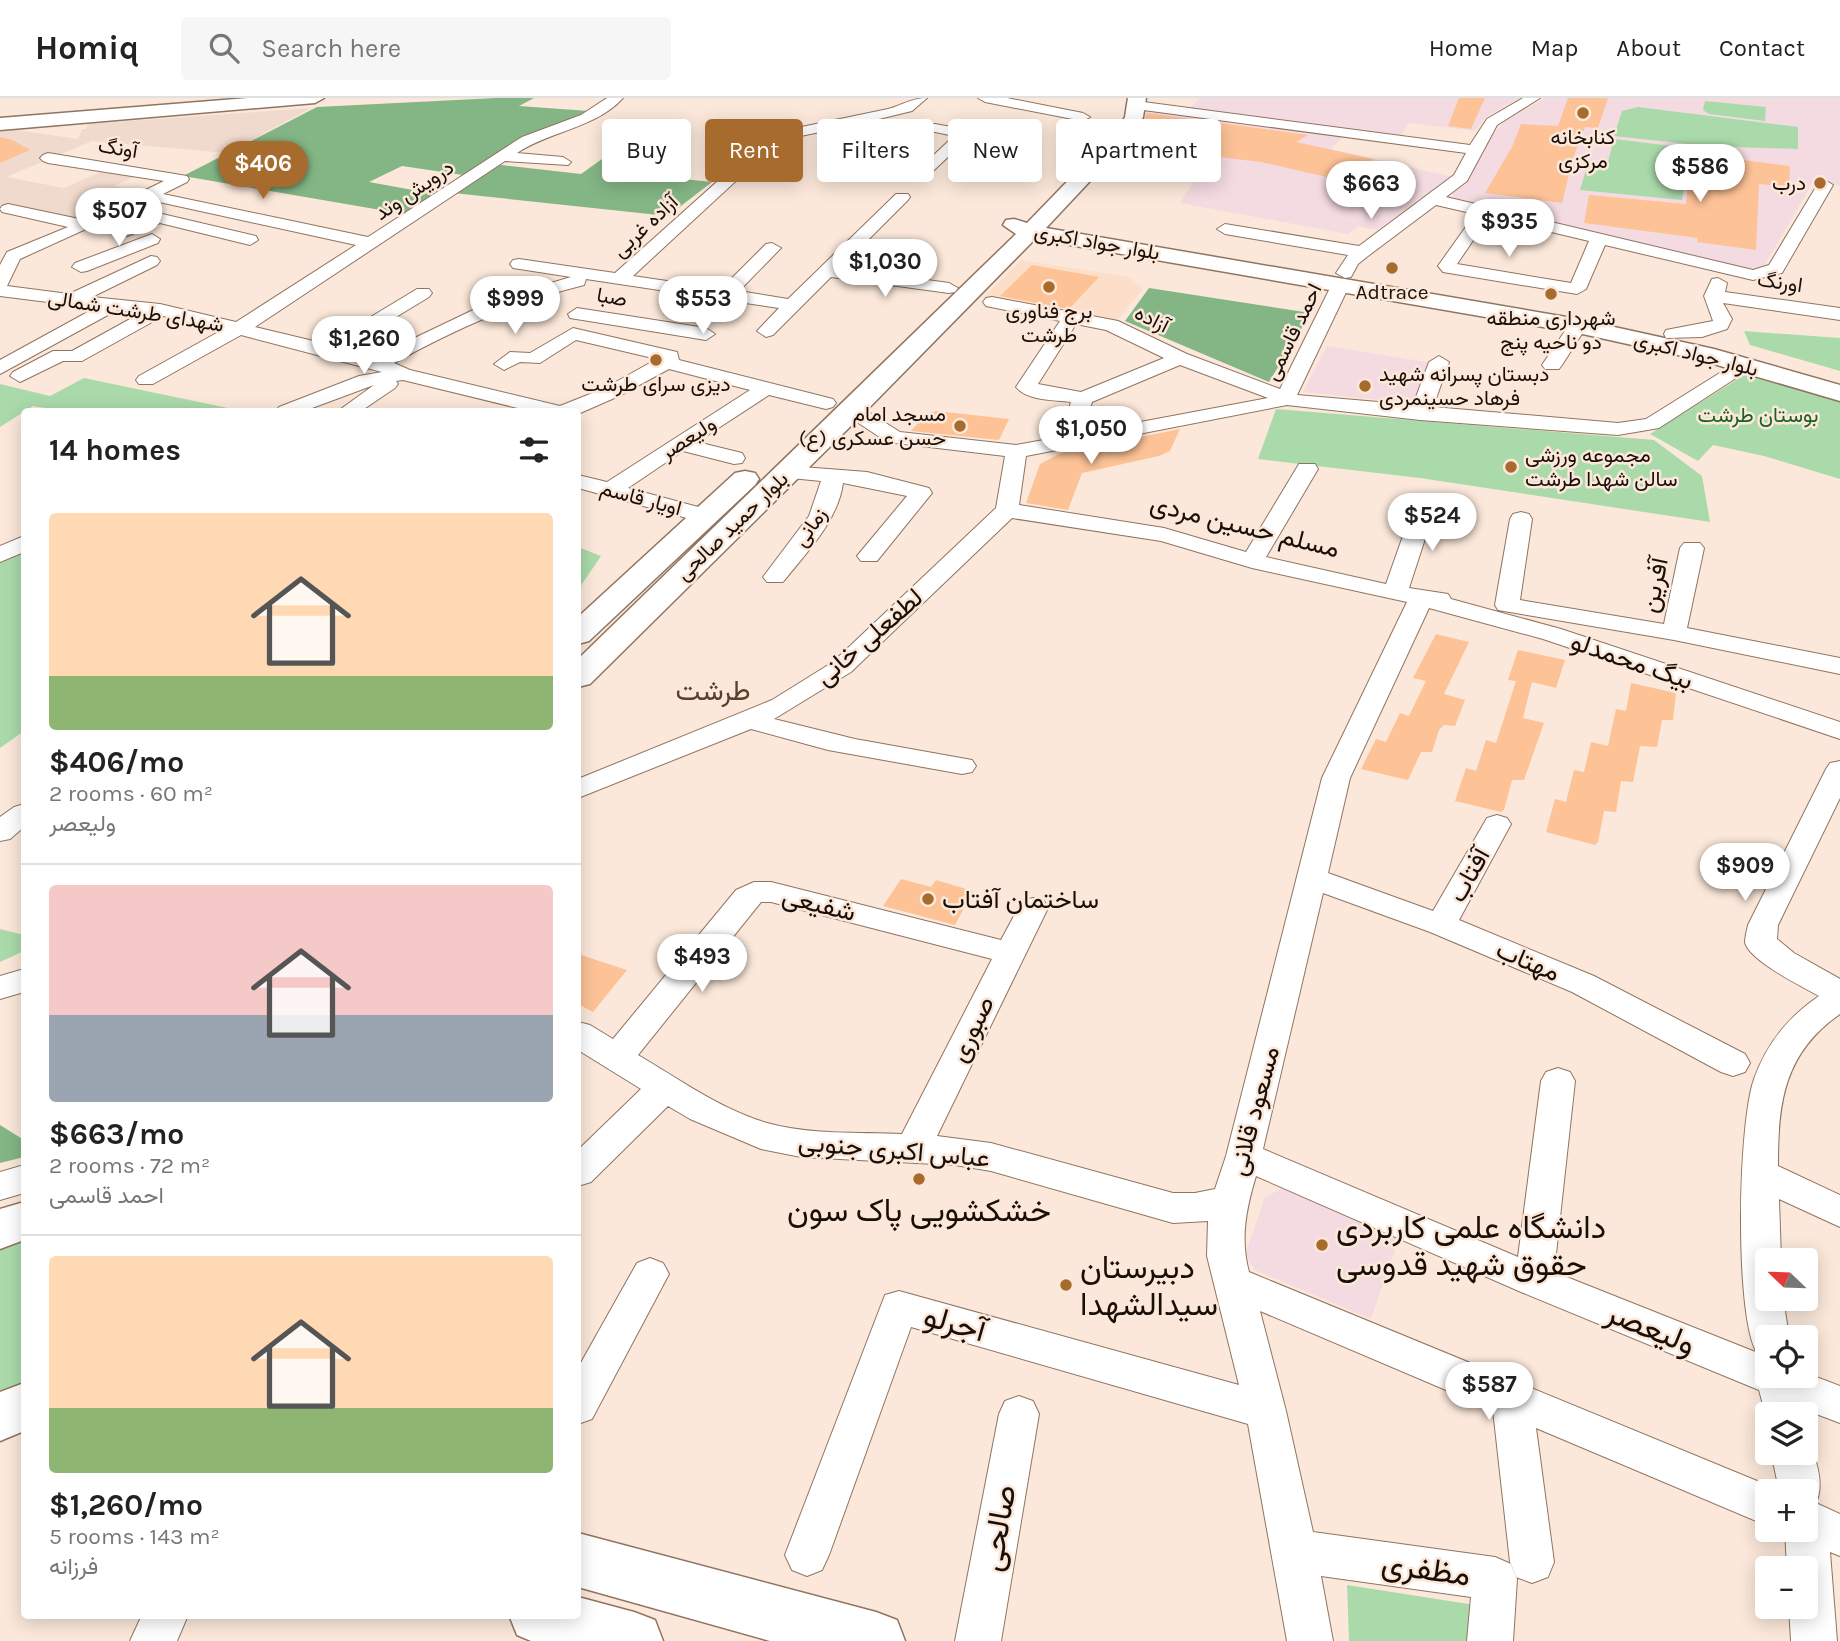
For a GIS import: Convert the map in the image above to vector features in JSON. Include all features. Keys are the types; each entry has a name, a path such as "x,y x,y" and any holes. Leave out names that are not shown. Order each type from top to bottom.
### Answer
{"main road":[{"path":"0,115 195,98"},
{"path":"0,124 315,98"},
{"name":"بلوار حمید صالحی","path":"581,631 705,516 840,400 1028,226 1107,131 1114,118 1114,98"},
{"name":"بلوار حمید صالحی","path":"1028,226 1072,211 1126,132 1137,102"},
{"path":"1072,211 1110,239"},
{"name":"بلوار جواد اکبری","path":"1028,226 1343,279 1664,344 1746,365 1790,370"},
{"path":"996,258 1043,246 1110,239"},
{"name":"بلوار حمید صالحی","path":"890,342 948,288 996,258"},
{"name":"بلوار جواد اکبری","path":"1343,279 1549,308 1673,334 1790,370"},
{"path":"1790,370 1840,377"},
{"path":"1790,370 1840,392"},
{"name":"بلوار حمید صالحی","path":"581,674 789,472 840,400"},
{"path":"581,1561 876,1641"},
{"path":"553,1619 634,1641"}],"street":[{"name":"درویش‌ وند","path":"146,380 240,328 527,140 586,118 616,98"},
{"name":"آزاده غربی","path":"853,119 901,110 919,98"},
{"path":"985,98 1083,117"},
{"path":"1183,111 1196,98"},
{"name":"احمد قاسمی","path":"1285,399 1352,261 1466,173 1475,150 1492,122 1533,98"},
{"path":"1137,102 1183,111 1475,150"},
{"name":"آزاده غربی","path":"611,278 765,144 787,134 817,127"},
{"path":"1341,146 1355,133"},
{"path":"934,162 948,149"},
{"path":"501,156 563,162"},
{"name":"آونگ","path":"48,158 181,179 147,195"},
{"path":"1433,199 1753,275 1773,271 1822,191 1840,201"},
{"path":"0,282 13,256 89,224 147,195 372,243"},
{"path":"766,331 902,197"},
{"path":"8,209 127,231 154,239 80,267"},
{"path":"1485,211 1447,266 1449,268 1577,289 1599,238"},
{"path":"127,231 158,218 250,240"},
{"path":"1225,229 1362,252"},
{"path":"725,295 772,248"},
{"path":"60,260 101,274"},
{"path":"73,299 151,261"},
{"path":"519,264 794,305"},
{"path":"1673,334 1702,331 1720,325 1723,319 1715,307 1713,296 1721,276 1707,266"},
{"path":"827,271 948,288"},
{"path":"379,363 434,334 538,288 611,278"},
{"name":"شهدای طرشت شمالی","path":"0,291 160,310 330,350 379,363 403,374 542,408"},
{"path":"330,350 423,292"},
{"name":"اورنگ","path":"1713,296 1840,314"},
{"name":"آزاده","path":"992,302 1117,327 1180,358 1285,399"},
{"path":"0,368 117,303"},
{"name":"صبا","path":"593,303 573,317 640,325 712,326 667,309 640,325"},
{"path":"13,362 60,355 75,357 160,310"},
{"path":"1072,316 1026,387 1033,391 1083,398 1180,358"},
{"path":"629,346 646,333 640,325"},
{"path":"1552,365 1578,326"},
{"path":"504,363 517,356 533,359 573,334 668,355 670,359 665,362 574,408"},
{"path":"699,370 720,355"},
{"path":"665,362 766,388 840,400 894,438 1016,450 1068,443 1285,399 1420,414 1618,429 1643,427 1746,365"},
{"path":"1420,414 1439,362"},
{"path":"293,408 366,380 403,374"},
{"path":"352,408 403,374"},
{"name":"ولیعصر","path":"611,489 766,388"},
{"path":"1068,443 1083,398"},
{"path":"844,476 894,438"},
{"path":"679,444 734,457"},
{"path":"1007,510 1016,450"},
{"path":"1252,561 1307,469"},
{"name":"زمانی","path":"789,472 844,476"},
{"path":"844,476 901,486 906,490 921,493 869,556"},
{"name":"زمانی","path":"775,577 844,476"},
{"name":"اویار قاسم","path":"581,482 705,516"},
{"name":"مسعود قلانی","path":"1310,1641 1295,1551 1266,1411 1225,1242 1229,1199 1244,1156 1340,765 1408,595 1427,499"},
{"name":"مسلم حسین مردی","path":"1007,510 1164,534 1252,561 1408,595 1507,605 1674,633 1840,666"},
{"name":"لطفعلی خانی","path":"581,788 781,706 842,667 1007,510"},
{"path":"1507,605 1521,519"},
{"path":"0,555 21,544"},
{"name":"آفرین","path":"1674,633 1692,548"},
{"name":"بیگ محمدلو","path":"1408,595 1539,630 1840,731"},
{"path":"750,720 823,742 962,766"},
{"path":"1768,1325 1762,1280 1759,1139 1763,1105 1772,1076 1791,1039 1807,1020 1840,996 1783,961 1761,943 1763,925 1840,769"},
{"path":"0,832 21,815"},
{"name":"آفتاب","path":"1441,925 1497,824"},
{"name":"مهتاب","path":"1313,879 1441,925 1583,984 1733,1063"},
{"name":"شفیعی","path":"617,1057 747,897 754,892 771,892 1010,953"},
{"name":"صبوری","path":"912,1150 1032,908"},
{"path":"0,988 21,981"},
{"name":"عباس اکبری جنوبی","path":"581,1036 702,1110 761,1135 801,1143 955,1151 991,1157 1173,1208 1195,1209 1217,1205 1229,1199"},
{"path":"1534,1281 1558,1081"},
{"path":"581,1169 666,1086"},
{"name":"ولیعصر","path":"1244,1156 1755,1375"},
{"path":"1760,1174 1840,1212"},
{"path":"10,1216 21,1188"},
{"path":"581,1400 650,1274"},
{"path":"1234,1283 1755,1501"},
{"name":"آجرلو","path":"807,1555 899,1307 1266,1411"},
{"name":"ولیعصر","path":"1787,1388 1840,1405"},
{"path":"1512,1398 1532,1562"},
{"name":"صالحی","path":"978,1641 1019,1414"},
{"path":"1818,1526 1840,1535"},
{"path":"1807,1542 1814,1641"},
{"name":"مظفری","path":"1295,1551 1495,1579 1490,1641"},
{"path":"153,1641 164,1619"}],"shaded area":[{"path":"1200,98 1519,98 1485,118 1475,131 1409,123 1401,136 1189,109"},
{"path":"1546,98 1840,98 1840,186 1813,182 1763,268 1750,269 1457,200 1452,194 1470,177 1487,143 1504,121"},
{"path":"311,108 227,153 92,141 6,177 64,188 103,171 140,174 114,186 149,193 145,195 120,190 106,196 131,202 87,223 0,205 0,131 17,130 78,139 82,129 86,129 88,124"},
{"path":"1147,110 1218,119 1142,119"},
{"path":"1221,119 1344,135 1331,149 1453,177 1432,195 1419,199 1377,230 1358,226 1348,234 1180,203 1193,183 1185,182 1221,182"},
{"path":"1021,260 1129,277 1143,289 1116,321 983,298"},
{"name":"دبستان پسرانه شهيد فرهاد حسينمردی","path":"1327,346 1432,363 1418,404 1303,392"},
{"name":"دانشگاه علمی کاربردی حقوق شهید قدوسی","path":"1288,1186 1400,1235 1371,1319 1255,1270 1245,1255 1265,1197"}],"green space":[{"path":"534,98 519,106 589,111 579,118 521,139 463,175 402,166 369,182 435,194 404,214 183,176 317,107"},
{"path":"1705,101 1766,107 1765,121 1709,114 1703,110"},
{"path":"1638,107 1798,127 1798,149 1707,146 1614,136 1622,111"},
{"path":"1614,139 1672,146 1665,172 1686,174 1682,200 1580,190 1588,163 1607,165"},
{"path":"602,159 602,182 691,182 691,180 712,182 668,216 453,193 493,164 581,174"},
{"path":"1149,288 1311,313 1269,382 1125,321"},
{"path":"1744,331 1840,338 1840,371 1750,345"},
{"name":"بوستان طرشت","path":"1749,372 1840,398 1840,479 1764,456 1713,445 1698,461 1650,434"},
{"path":"84,378 228,408 33,406 21,408 21,414 0,427 0,384 50,396"},
{"name":"مجموعه ورزشی سالن شهدا طرشت","path":"1276,409 1654,440 1702,476 1710,522 1420,478 1258,459"},
{"path":"581,548 601,556 581,586"},
{"path":"21,550 21,733 0,748 0,561"},
{"path":"0,929 21,934 21,952 0,962"},
{"path":"0,1125 21,1138 21,1158 0,1163"},
{"path":"21,1237 21,1389 0,1398 0,1246"},
{"path":"1347,1585 1475,1605 1478,1641 1349,1641"}],"building":[{"path":"1459,98 1485,98 1471,129 1448,126"},
{"path":"1568,98 1608,98 1598,128 1585,127 1573,158 1562,203 1485,193 1512,147 1521,124 1558,126"},
{"path":"1147,113 1191,119 1145,119"},
{"path":"1221,123 1308,135 1296,142 1373,159 1340,180 1261,162 1221,157"},
{"path":"0,137 12,140 30,150 0,163"},
{"path":"1694,154 1790,166 1789,187 1759,184 1756,250 1697,242 1698,238 1584,223 1589,195 1686,204 1690,163 1693,164"},
{"name":"برج فناوری طرشت","path":"1032,265 1099,277 1069,309 1000,296"},
{"name":"مسجد امام حسن عسکری (ع)","path":"936,411 1009,419 999,440 911,431 926,414"},
{"path":"1180,429 1170,451 1159,456 1082,473 1068,510 1026,503 1040,464 1061,453"},
{"path":"1436,634 1469,642 1444,694 1465,700 1455,726 1444,725 1439,730 1432,752 1421,752 1408,780 1361,769 1376,739 1386,742 1400,713 1409,716 1426,681 1413,678"},
{"path":"1518,650 1565,660 1556,688 1532,682 1523,718 1544,723 1524,780 1512,780 1504,810 1501,812 1455,801 1466,768 1476,771 1486,740 1496,743 1516,681 1508,680"},
{"path":"1631,683 1676,693 1673,720 1662,720 1657,747 1640,746 1633,782 1621,781 1616,812 1604,811 1598,842 1595,845 1546,832 1555,799 1566,802 1574,770 1584,772 1591,742 1608,746 1616,709 1626,711"},
{"name":"ساختمان آفتاب","path":"901,879 931,887 936,880 973,891 955,925 883,906"},
{"path":"581,955 627,970 593,1012 581,1006"}],"place":[{"name":"کنابخانه مرکزی","path":"1583,113"},
{"name":"درب","path":"1820,183"},
{"name":"Adtrace","path":"1392,268"},
{"name":"برج فناوری طرشت","path":"1049,287"},
{"name":"شهرداری منطقه دو ناحیه پنج","path":"1551,294"},
{"name":"دیزی سرای طرشت","path":"656,360"},
{"name":"دبستان پسرانه شهيد فرهاد حسينمردی","path":"1365,386"},
{"name":"مسجد امام حسن عسکری (ع)","path":"960,426"},
{"name":"مجموعه ورزشی سالن شهدا طرشت","path":"1511,467"},
{"name":"ساختمان آفتاب","path":"928,899"},
{"name":"خشکشویی پاک سون","path":"919,1179"},
{"name":"دانشگاه علمی کاربردی حقوق شهید قدوسی","path":"1322,1245"},
{"name":"دبيرستان سیدالشهدا","path":"1066,1285"}],"district":[{"name":"طرشت","path":"713,690"}]}
